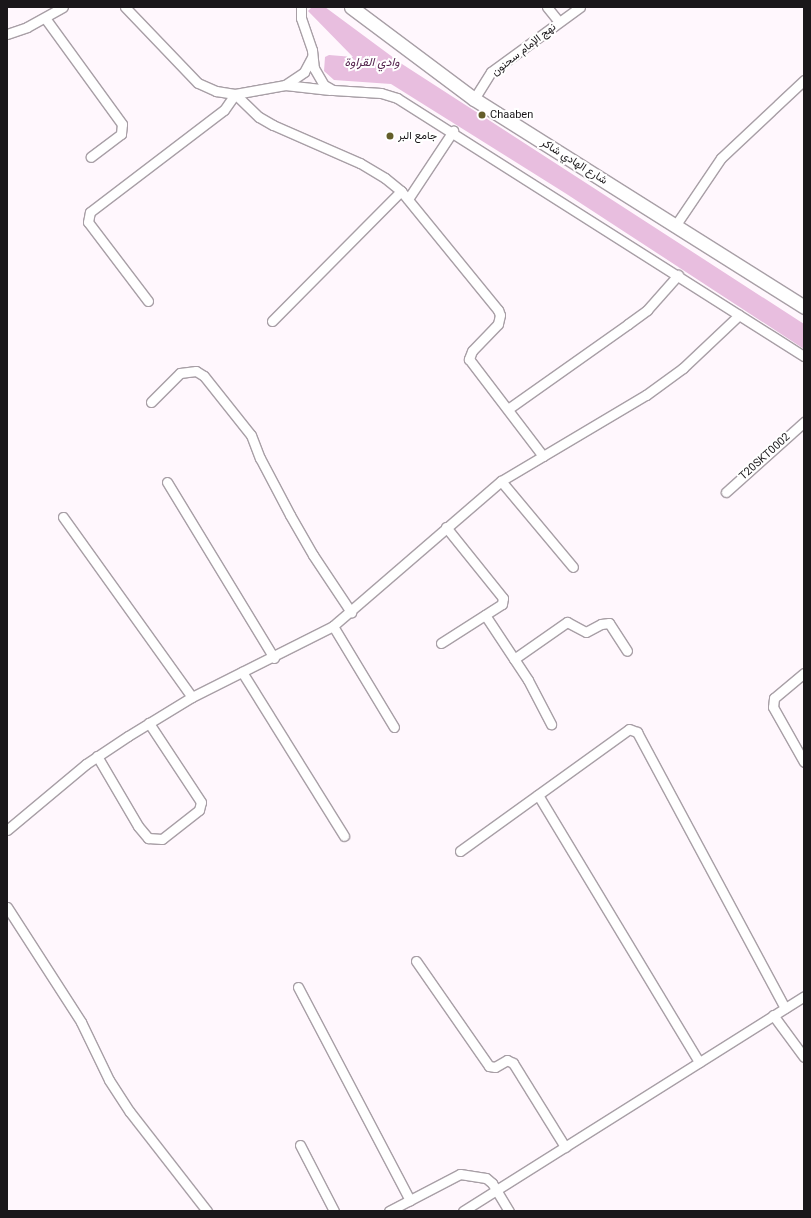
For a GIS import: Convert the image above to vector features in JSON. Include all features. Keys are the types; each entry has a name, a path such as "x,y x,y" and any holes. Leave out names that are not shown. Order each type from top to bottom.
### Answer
{"main road":[{"name":"شارع الهادي شاكر","path":"351,7 474,99 804,307"}],"street":[{"path":"7,34 45,18 63,7"},
{"path":"125,7 198,83 216,91 235,94 285,85 381,93 397,98 453,132 804,356"},
{"path":"301,7 301,18 319,79 333,90"},
{"path":"547,7 559,22"},
{"name":"نهج الإمام سحنون","path":"474,99 492,72 580,7"},
{"path":"45,18 122,124 121,134 91,157"},
{"path":"285,85 304,72 312,56"},
{"path":"675,226 718,161 804,80"},
{"path":"235,94 259,117 273,126 360,163 385,178 401,191 498,310 500,314 498,324 472,351 469,358 543,456"},
{"path":"148,301 88,222 90,212 224,110 235,94"},
{"path":"408,200 453,132"},
{"path":"272,321 401,191"},
{"path":"508,409 647,310 678,275"},
{"path":"7,830 97,756 149,723 192,697 274,658 333,626 351,612 446,527 502,481 646,395 683,368 739,315"},
{"path":"151,402 180,373 190,370 204,376 252,435 260,458 290,515 313,555 351,612"},
{"name":"T20SKT0002","path":"726,492 804,422"},
{"path":"502,481 573,567"},
{"path":"167,482 274,658"},
{"path":"63,517 192,697"},
{"path":"441,643 502,604 502,595 446,527"},
{"path":"485,615 514,659 551,724"},
{"path":"514,659 567,622 586,632 601,624 609,623 626,651"},
{"path":"333,626 394,727"},
{"path":"242,672 344,836"},
{"path":"804,673 774,698 773,707 804,762"},
{"path":"97,756 138,826 148,838 162,839 199,810 201,802 149,723"},
{"path":"460,851 628,729 637,732 785,1008"},
{"path":"538,795 699,1062"},
{"path":"7,907 81,1022 109,1080 130,1112 207,1211"},
{"path":"416,960 489,1066 495,1067 507,1060 513,1063 565,1146"},
{"path":"298,986 410,1200"},
{"path":"463,1211 804,996"},
{"path":"774,1015 804,1058"},
{"path":"300,1145 334,1211"},
{"path":"389,1211 460,1174 486,1178 509,1211"}],"water":[{"name":"وادي القراوة","path":"312,7 325,7 402,64 804,324 804,349 565,193 391,84 334,80 324,71 325,57 329,55 353,57 308,11"}],"place":[{"name":"Chaaben","path":"482,115"},
{"name":"جامع البر","path":"390,136"}]}
